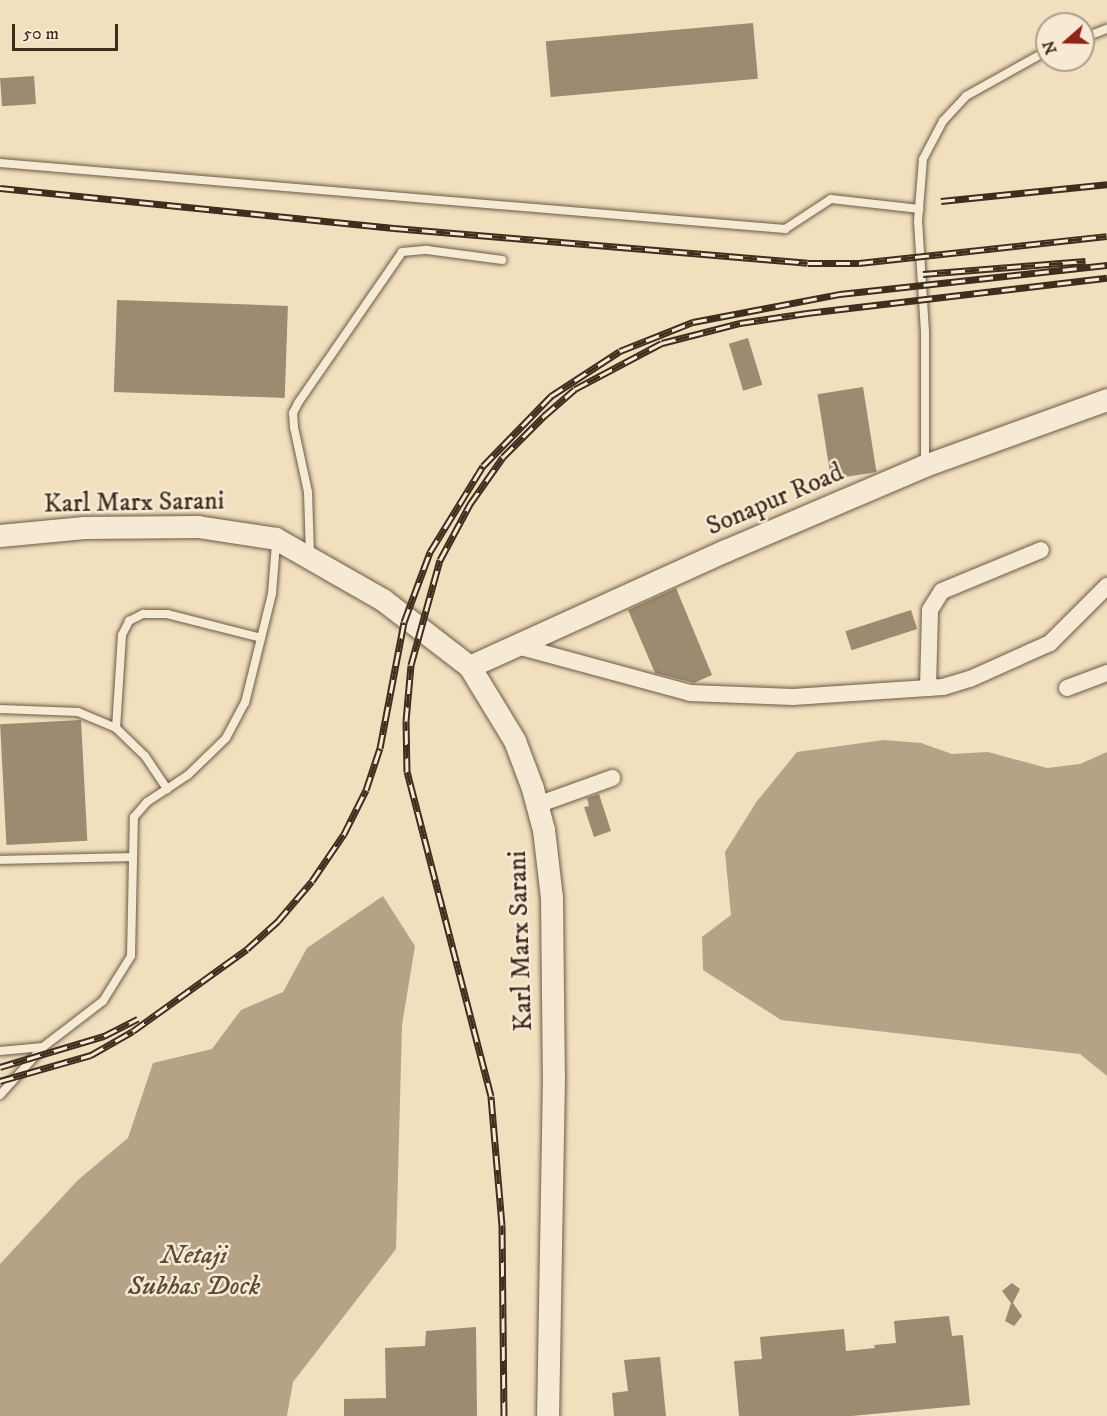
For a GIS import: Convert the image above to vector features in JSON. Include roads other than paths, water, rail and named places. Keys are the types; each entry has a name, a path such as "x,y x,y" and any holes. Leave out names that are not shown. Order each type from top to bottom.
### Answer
{"main road":[{"name":"Sonapur Road","path":"470,667 521,646 726,550 925,466 1107,400"},
{"name":"Karl Marx Sarani","path":"0,536 85,528 198,526 276,539 384,600 470,667 515,741 537,805 552,898 554,1077 548,1416"}],"street":[{"path":"928,688 930,610 942,591 1041,550"},
{"path":"521,646 690,693 793,697 928,688 969,680 1050,644 1107,586"},
{"path":"1067,688 1107,673"},
{"path":"537,805 612,778"}],"lane":[{"path":"925,466 925,332 919,209 923,159 943,121 966,96 1035,58"},
{"path":"0,162 785,229 831,199 919,209"},
{"path":"310,558 308,492 293,420 298,403 402,252 427,250 502,260"},
{"path":"0,1095 43,1047 103,1001 131,956 135,930 132,857 134,818 147,802 188,775 226,738 245,703 272,594 276,539"},
{"path":"116,728 122,635 129,621 143,614 167,615 261,638"},
{"path":"0,709 78,712 116,728 145,756 167,789"},
{"path":"0,861 132,857"},
{"path":"0,1051 43,1047"}],"water":[{"path":"884,740 921,743 952,754 988,752 1047,768 1080,764 1107,752 1107,1076 1080,1054 781,1020 703,970 702,937 731,915 725,852 757,801 797,752"},
{"name":"Netaji Subhas Dock","path":"383,896 415,946 402,1025 396,1249 293,1382 287,1416 0,1416 0,1264 78,1180 128,1138 153,1063 212,1049 241,1010 283,992 307,948"}],"railway":[{"path":"941,201 1107,184"},
{"path":"0,188 394,228 808,263 859,263 1107,236"},
{"path":"923,274 1085,261"},
{"path":"0,1081 91,1055 133,1031 247,949 278,921 312,881 344,834 366,790 380,748 404,622 430,552 483,466 551,396 620,351 693,322 840,294 1107,265"},
{"path":"504,1416 502,1225 491,1096 407,772 406,721 411,665 440,560 470,504 503,457 544,416 575,389 662,343 740,323 807,313 1107,278"},
{"path":"0,1067 104,1036 138,1019"}]}
